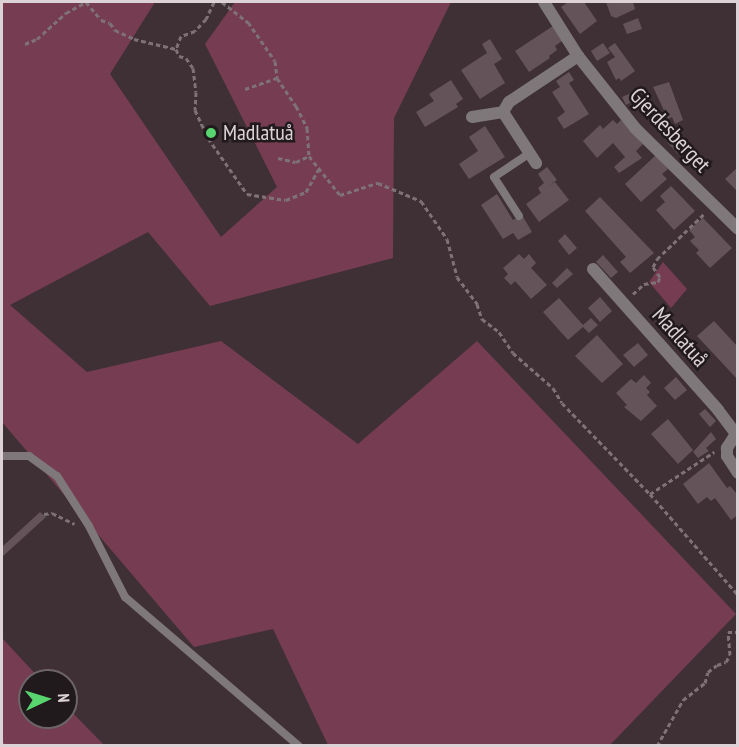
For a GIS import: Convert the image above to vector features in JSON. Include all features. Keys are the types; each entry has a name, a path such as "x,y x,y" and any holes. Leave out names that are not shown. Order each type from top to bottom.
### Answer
{"street":[{"name":"Gjerdesberget","path":"544,2 578,56 634,128 738,229"},
{"path":"472,117 503,112 509,102 578,56"},
{"path":"503,112 533,158"},
{"name":"Madlatuå","path":"593,269 622,305 737,434 727,448"},
{"path":"727,448 727,456 738,473"}],"lane":[{"path":"519,216 494,177 533,158"},
{"path":"2,456 29,456 57,476 89,526 125,597 299,746"}],"path":[{"path":"26,44 37,39 66,13 86,2 101,20 110,23 115,30 134,39 176,48"},
{"path":"214,2 206,19 195,31 181,36 176,48 179,56 186,58 194,68 196,75 195,111 208,138 247,194 286,200 306,192 319,169"},
{"path":"222,2 248,21 275,61 277,78 296,106 307,128 309,156 340,195 378,183 421,201 447,239 457,277 477,304 482,319 499,332 513,353 553,388 562,403 650,494 738,595"},
{"path":"244,89 277,78"},
{"path":"278,158 296,162 309,156"},
{"path":"622,305 644,284 658,282 660,277 653,267 657,259 713,206"},
{"path":"650,494 711,453 727,448"},
{"path":"44,514 52,513 69,523 89,526"},
{"path":"657,746 683,700 705,682 708,672 717,664 726,662 730,655 728,632 738,632"}],"shaded area":[{"path":"2,2 155,2 110,74 221,237 277,187 205,44 235,2 451,2 394,118 393,258 210,306 148,232 10,305 87,372 221,341 358,444 477,341 736,614 610,745 328,745 273,629 194,647 2,422"},
{"path":"663,262 687,289 671,308 649,282"},
{"path":"2,638 31,669 18,669 18,729 78,729 78,718 104,745 2,745"}],"building":[{"path":"568,2 584,2 597,21 580,34 561,7"},
{"path":"606,2 633,2 635,9 616,18 611,16"},
{"path":"638,18 642,29 627,34 623,24"},
{"path":"553,26 562,41 555,46 557,50 549,56 550,58 529,72 515,51"},
{"path":"490,39 502,59 494,64 505,83 480,99 461,70 487,53 482,44"},
{"path":"603,43 610,53 597,61 591,51"},
{"path":"615,43 635,71 621,81 619,78 616,80 607,62 615,57 608,48"},
{"path":"569,72 574,80 569,83 589,114 564,129 557,118 565,112 552,92 560,87 556,81"},
{"path":"451,80 463,99 456,104 458,107 425,127 416,112 434,101 429,94"},
{"path":"669,82 683,120 675,124 672,117 668,119 653,87"},
{"path":"636,91 639,98 626,105 622,97"},
{"path":"613,120 617,124 621,120 643,144 636,151 642,158 619,173 614,167 625,157 613,143 597,158 583,141 600,125 603,129"},
{"path":"485,126 505,157 469,179 459,164 478,151 469,137"},
{"path":"676,135 687,147 678,154 667,142"},
{"path":"656,155 668,169 662,174 667,179 641,202 625,184"},
{"path":"547,167 557,180 548,186 555,182 569,200 539,222 526,204 541,193 538,188 544,183 538,174"},
{"path":"738,167 738,192 725,179"},
{"path":"671,186 695,211 674,230 656,210 665,202 660,196"},
{"path":"497,194 513,220 522,215 532,232 518,240 513,233 503,239 481,205"},
{"path":"600,197 654,253 630,273 620,262 626,257 585,211"},
{"path":"703,218 732,248 710,268 696,253 699,250 690,241 695,237 689,230"},
{"path":"565,234 577,248 569,255 558,241"},
{"path":"519,254 524,259 529,254 536,263 531,268 547,285 531,299 515,281 511,285 504,278 508,274 503,268"},
{"path":"603,255 618,272 611,278 596,262"},
{"path":"567,268 573,274 557,288 552,283"},
{"path":"600,297 612,311 600,322 588,308"},
{"path":"559,298 583,325 591,318 598,325 589,333 583,327 568,340 543,312"},
{"path":"714,321 738,347 738,380 697,336"},
{"path":"597,335 623,364 602,383 575,356"},
{"path":"638,343 648,355 634,367 623,355"},
{"path":"644,375 651,383 646,388 650,392 647,395 657,406 641,421 624,407 627,405 616,393 631,379 636,383"},
{"path":"676,377 687,390 675,400 664,388"},
{"path":"705,409 716,421 710,427 699,414"},
{"path":"668,419 693,450 678,464 651,434"},
{"path":"711,432 716,439 706,448 709,451 698,458 693,452"},
{"path":"709,463 727,488 730,486 738,495 738,515 731,520 715,498 711,501 707,497 698,504 683,484"},
{"path":"40,512 46,517 2,557 2,547"}],"place":[{"name":"Madlatuå","path":"211,133"}]}
